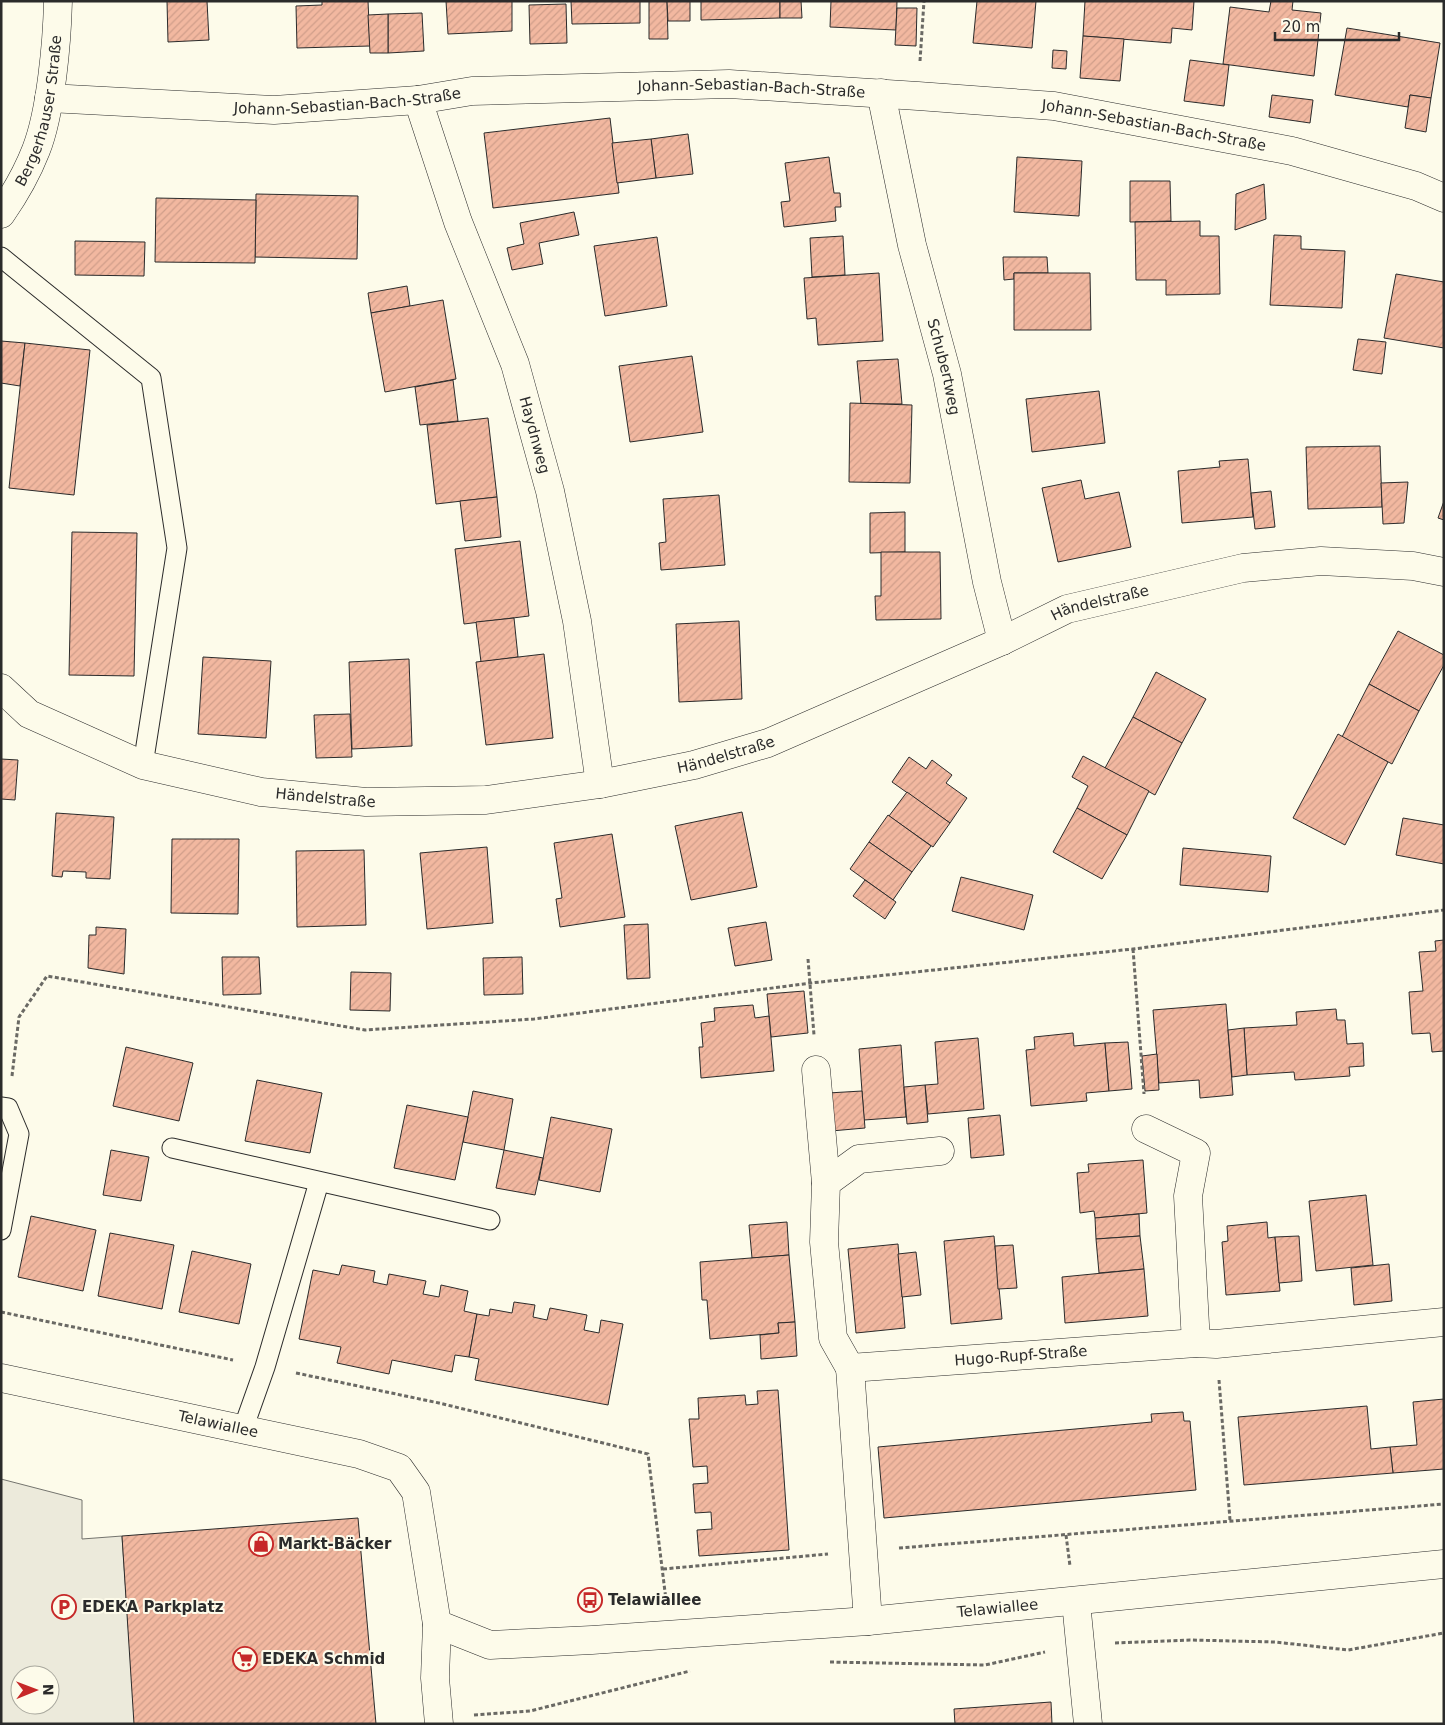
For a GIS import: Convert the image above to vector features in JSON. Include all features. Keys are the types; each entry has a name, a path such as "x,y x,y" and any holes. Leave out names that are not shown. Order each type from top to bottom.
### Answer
{"street":[{"name":"Bergerhauser Straße","path":"1,214 14,196 37,149 49,98 58,1"},
{"name":"Johann-Sebastian-Bach-Straße","path":"49,98 274,110 418,100 472,91 729,84 918,96 1054,106 1292,151 1416,186 1444,198"},
{"name":"Schubertweg","path":"881,94 912,245 947,374 987,582 1002,641"},
{"name":"Haydnweg","path":"418,100 458,222 516,364 550,491 577,620 600,784"},
{"name":"Händelstraße","path":"1,688 29,714 143,765 261,792 366,802 486,800 600,784 694,765 768,743 1002,641 1067,609 1244,568 1321,561 1413,566 1444,572"},
{"path":"816,1070 826,1183 824,1242 833,1338 850,1368 868,1621"},
{"path":"1146,1129 1196,1153 1188,1196 1206,1344"},
{"path":"826,1183 860,1159 940,1151"},
{"name":"Hugo-Rupf-Straße","path":"850,1368 1206,1344 1444,1322"},
{"name":"Telawiallee","path":"1,1378 359,1454 399,1468 416,1492 437,1624 490,1645 868,1621 1076,1602 1444,1564"},
{"path":"1076,1602 1088,1724"},
{"path":"437,1624 436,1678 438,1720"}],"lane":[{"path":"1,257 151,378 177,548 143,765"},
{"path":"1,1230 18,1134 4,1108"},
{"path":"172,1148 490,1220"},
{"path":"243,1429 265,1366 319,1182"}],"path":[{"path":"918,96 924,1"},
{"path":"4,1108 19,1017 47,976 366,1030 534,1019 811,983 1133,948 1444,910"},
{"path":"1133,948 1146,1129"},
{"path":"808,959 816,1070"},
{"path":"1,1312 439,1403 648,1454 663,1569 669,1634"},
{"path":"1206,1344 1230,1520"},
{"path":"663,1569 862,1550 1444,1504"},
{"path":"828,1662 985,1665 1080,1644 1190,1640 1275,1642 1348,1650 1444,1633"},
{"path":"438,1720 530,1711 690,1671"}],"shaded area":[{"name":"EDEKA Parkplatz","path":"1,1479 82,1500 82,1539 122,1536 135,1724 1,1724"}],"building":[{"path":"167,1 207,1 209,40 168,42"},
{"path":"322,1 368,1 370,46 297,48 296,6 322,5"},
{"path":"446,1 512,1 512,31 448,34"},
{"path":"571,1 640,1 640,23 572,24"},
{"path":"649,1 667,1 668,39 649,39"},
{"path":"667,1 690,1 690,21 668,21"},
{"path":"701,1 780,1 780,18 701,20"},
{"path":"780,1 801,1 802,18 780,18"},
{"path":"831,1 897,1 896,30 830,27"},
{"path":"977,1 1036,1 1032,48 973,43"},
{"path":"1085,1 1194,1 1192,30 1172,28 1171,43 1083,36"},
{"path":"1271,1 1293,1 1292,10 1321,13 1314,76 1223,64 1230,7 1269,12"},
{"path":"566,4 567,43 530,44 529,5"},
{"path":"897,8 917,8 916,46 895,45"},
{"path":"422,13 424,51 388,53 388,14"},
{"path":"388,14 388,53 370,53 368,15"},
{"path":"1347,28 1440,43 1431,98 1410,95 1408,107 1335,95"},
{"path":"1083,36 1124,39 1120,81 1080,78"},
{"path":"1053,50 1067,51 1066,69 1052,68"},
{"path":"1190,60 1229,65 1224,106 1184,101"},
{"path":"1272,95 1313,100 1310,123 1269,117"},
{"path":"1410,95 1431,98 1426,132 1405,128"},
{"path":"610,118 619,193 493,208 484,133"},
{"path":"688,134 693,174 656,178 651,139"},
{"path":"651,139 656,178 617,183 612,143"},
{"path":"829,157 834,193 840,193 841,207 835,207 836,221 784,227 781,202 790,201 785,163"},
{"path":"1017,157 1082,161 1079,216 1014,212"},
{"path":"1130,181 1170,181 1171,221 1130,222"},
{"path":"1264,184 1266,219 1235,230 1236,194"},
{"path":"256,194 358,196 357,259 255,257"},
{"path":"156,198 256,200 255,263 155,262"},
{"path":"574,212 579,235 539,243 543,264 512,270 507,248 524,244 520,223"},
{"path":"1200,221 1200,236 1219,236 1220,294 1166,295 1166,280 1136,280 1135,222"},
{"path":"1274,235 1301,236 1301,249 1345,251 1342,308 1270,305"},
{"path":"843,236 845,275 812,277 810,238"},
{"path":"657,237 667,306 605,316 594,246"},
{"path":"75,241 145,242 144,276 75,275"},
{"path":"1003,257 1047,257 1048,273 1014,273 1014,279 1004,280"},
{"path":"879,273 883,341 818,345 816,318 807,319 804,278"},
{"path":"1014,273 1090,273 1091,330 1014,330"},
{"path":"1396,274 1444,282 1444,348 1384,338"},
{"path":"407,286 410,306 371,313 368,293"},
{"path":"443,300 456,379 385,392 371,313"},
{"path":"1358,339 1386,342 1382,374 1353,370"},
{"path":"1,341 25,343 20,386 1,383"},
{"path":"25,343 90,350 74,495 9,488"},
{"path":"692,356 703,432 630,442 619,366"},
{"path":"898,359 902,404 861,404 857,361"},
{"path":"453,380 458,421 420,425 415,387"},
{"path":"1099,391 1105,443 1032,452 1026,399"},
{"path":"850,403 912,405 910,483 849,482"},
{"path":"488,418 497,497 436,504 427,425"},
{"path":"1380,446 1382,507 1308,509 1306,447"},
{"path":"1248,459 1253,517 1182,523 1178,471 1220,467 1219,461"},
{"path":"1081,480 1085,499 1119,492 1131,547 1058,562 1042,488"},
{"path":"1408,482 1404,523 1383,524 1381,483"},
{"path":"1271,491 1275,527 1255,529 1251,493"},
{"path":"719,495 725,565 661,570 659,543 666,542 663,499"},
{"path":"497,497 501,537 465,541 460,501"},
{"path":"1444,501 1444,520 1438,518"},
{"path":"905,512 905,552 870,553 870,513"},
{"path":"72,532 137,533 134,676 69,675"},
{"path":"520,541 529,616 464,624 455,549"},
{"path":"881,552 940,552 941,619 876,620 875,596 881,596"},
{"path":"514,618 518,657 481,662 476,622"},
{"path":"739,621 742,699 679,702 676,624"},
{"path":"1398,631 1444,655 1444,665 1419,711 1369,684"},
{"path":"544,654 553,738 486,745 476,662"},
{"path":"203,657 271,661 266,738 198,734"},
{"path":"409,659 412,746 352,749 349,662"},
{"path":"1156,672 1206,699 1182,743 1133,717"},
{"path":"1369,684 1419,711 1392,764 1342,737"},
{"path":"350,714 352,757 316,758 314,715"},
{"path":"1133,717 1182,743 1155,795 1105,768"},
{"path":"1338,734 1388,762 1345,845 1293,818"},
{"path":"1083,756 1149,791 1127,835 1077,808 1088,786 1072,777"},
{"path":"909,757 926,769 932,760 952,775 946,783 967,798 950,823 892,782"},
{"path":"1,759 18,760 15,800 1,799"},
{"path":"907,792 950,823 933,847 889,816"},
{"path":"1077,808 1127,835 1102,879 1053,852"},
{"path":"742,812 757,887 691,900 675,826"},
{"path":"56,813 114,817 110,879 86,878 86,872 63,871 62,877 52,876"},
{"path":"888,815 931,846 912,872 869,842"},
{"path":"1403,818 1444,825 1444,864 1396,855"},
{"path":"612,834 625,917 560,927 556,899 562,898 554,843"},
{"path":"172,839 239,839 238,914 171,913"},
{"path":"869,842 912,872 893,900 850,869"},
{"path":"487,847 493,923 427,929 420,853"},
{"path":"1183,848 1271,856 1268,892 1180,885"},
{"path":"364,850 366,925 297,927 296,851"},
{"path":"961,877 1033,895 1024,930 952,911"},
{"path":"865,880 896,902 885,919 853,896"},
{"path":"766,922 772,960 735,966 728,928"},
{"path":"648,924 650,978 627,979 624,925"},
{"path":"96,927 126,929 124,974 88,968 89,935 96,935"},
{"path":"1444,940 1444,1051 1432,1052 1430,1033 1412,1034 1409,992 1423,991 1419,952 1436,951 1435,941"},
{"path":"222,957 259,957 261,994 223,995"},
{"path":"522,957 523,994 484,995 483,958"},
{"path":"351,972 391,973 390,1011 350,1010"},
{"path":"804,991 808,1033 771,1037 767,994"},
{"path":"1226,1004 1233,1095 1200,1098 1199,1080 1159,1083 1153,1010"},
{"path":"753,1005 755,1018 769,1016 774,1071 701,1078 699,1047 703,1047 701,1023 715,1021 714,1008"},
{"path":"1336,1009 1337,1020 1345,1020 1347,1044 1363,1043 1364,1066 1349,1067 1350,1076 1295,1080 1294,1072 1247,1075 1244,1028 1297,1025 1296,1012"},
{"path":"1244,1028 1247,1075 1232,1077 1228,1030"},
{"path":"1073,1033 1074,1046 1105,1043 1109,1091 1086,1093 1087,1101 1031,1106 1026,1050 1035,1049 1034,1037"},
{"path":"978,1038 984,1109 928,1114 925,1085 938,1084 935,1042"},
{"path":"1128,1042 1132,1089 1109,1091 1105,1043"},
{"path":"901,1045 906,1117 864,1120 859,1049"},
{"path":"126,1047 193,1063 179,1121 113,1106"},
{"path":"1157,1054 1159,1090 1145,1091 1142,1056"},
{"path":"257,1080 322,1093 310,1153 245,1141"},
{"path":"925,1085 928,1122 907,1124 904,1087"},
{"path":"473,1091 513,1099 504,1150 463,1142"},
{"path":"862,1091 865,1128 831,1131 828,1093"},
{"path":"407,1105 468,1117 455,1180 394,1168"},
{"path":"1000,1115 1004,1155 971,1158 968,1118"},
{"path":"551,1117 612,1129 600,1192 539,1180"},
{"path":"111,1150 149,1157 141,1201 103,1195"},
{"path":"504,1150 543,1158 535,1195 496,1188"},
{"path":"1143,1160 1147,1213 1095,1218 1094,1211 1080,1213 1077,1173 1089,1172 1088,1164"},
{"path":"1366,1195 1373,1265 1316,1271 1309,1201"},
{"path":"1139,1214 1140,1236 1096,1239 1095,1218"},
{"path":"31,1216 96,1230 83,1291 18,1277"},
{"path":"787,1222 789,1255 752,1258 749,1225"},
{"path":"1267,1222 1268,1238 1275,1237 1280,1291 1226,1295 1222,1242 1228,1241 1227,1226"},
{"path":"110,1233 174,1245 162,1309 98,1296"},
{"path":"994,1236 1002,1319 951,1324 944,1241"},
{"path":"1140,1236 1144,1269 1099,1273 1096,1239"},
{"path":"1299,1236 1302,1281 1279,1283 1275,1237"},
{"path":"898,1244 905,1328 856,1333 848,1249"},
{"path":"1013,1245 1017,1288 998,1289 995,1246"},
{"path":"192,1251 251,1264 239,1324 179,1312"},
{"path":"916,1252 921,1295 902,1297 898,1254"},
{"path":"789,1255 795,1322 778,1323 779,1333 710,1339 707,1300 702,1300 700,1262"},
{"path":"1389,1264 1392,1301 1354,1305 1351,1268"},
{"path":"342,1265 375,1271 373,1282 387,1285 389,1274 426,1281 423,1294 439,1297 441,1285 468,1291 464,1311 477,1314 469,1357 455,1355 452,1372 392,1360 389,1374 337,1363 341,1347 299,1339 313,1270 339,1275"},
{"path":"1144,1269 1148,1316 1065,1323 1062,1277"},
{"path":"514,1302 535,1305 533,1317 547,1320 550,1308 587,1315 584,1330 599,1333 601,1320 623,1324 608,1405 475,1380 479,1359 469,1357 477,1314 489,1316 490,1309 512,1313"},
{"path":"795,1322 797,1356 761,1359 760,1335 779,1333 778,1323"},
{"path":"778,1390 789,1550 699,1556 697,1530 712,1529 711,1512 695,1513 693,1484 708,1483 707,1466 693,1467 689,1419 699,1419 698,1398 745,1395 746,1405 758,1404 757,1391"},
{"path":"1444,1399 1444,1469 1393,1473 1390,1447 1417,1445 1413,1402"},
{"path":"1367,1406 1371,1449 1390,1447 1393,1473 1244,1485 1238,1417"},
{"path":"1183,1412 1184,1421 1190,1421 1196,1490 884,1518 878,1447 1152,1422 1151,1414"},
{"path":"358,1518 376,1724 134,1724 122,1536"},
{"path":"1051,1702 1052,1724 955,1724 954,1709"}],"place":[{"name":"Markt-Bäcker","path":"261,1544"},
{"name":"Telawiallee","path":"590,1600"},
{"name":"EDEKA Parkplatz","path":"64,1607"},
{"name":"EDEKA Schmid","path":"245,1659"}]}
